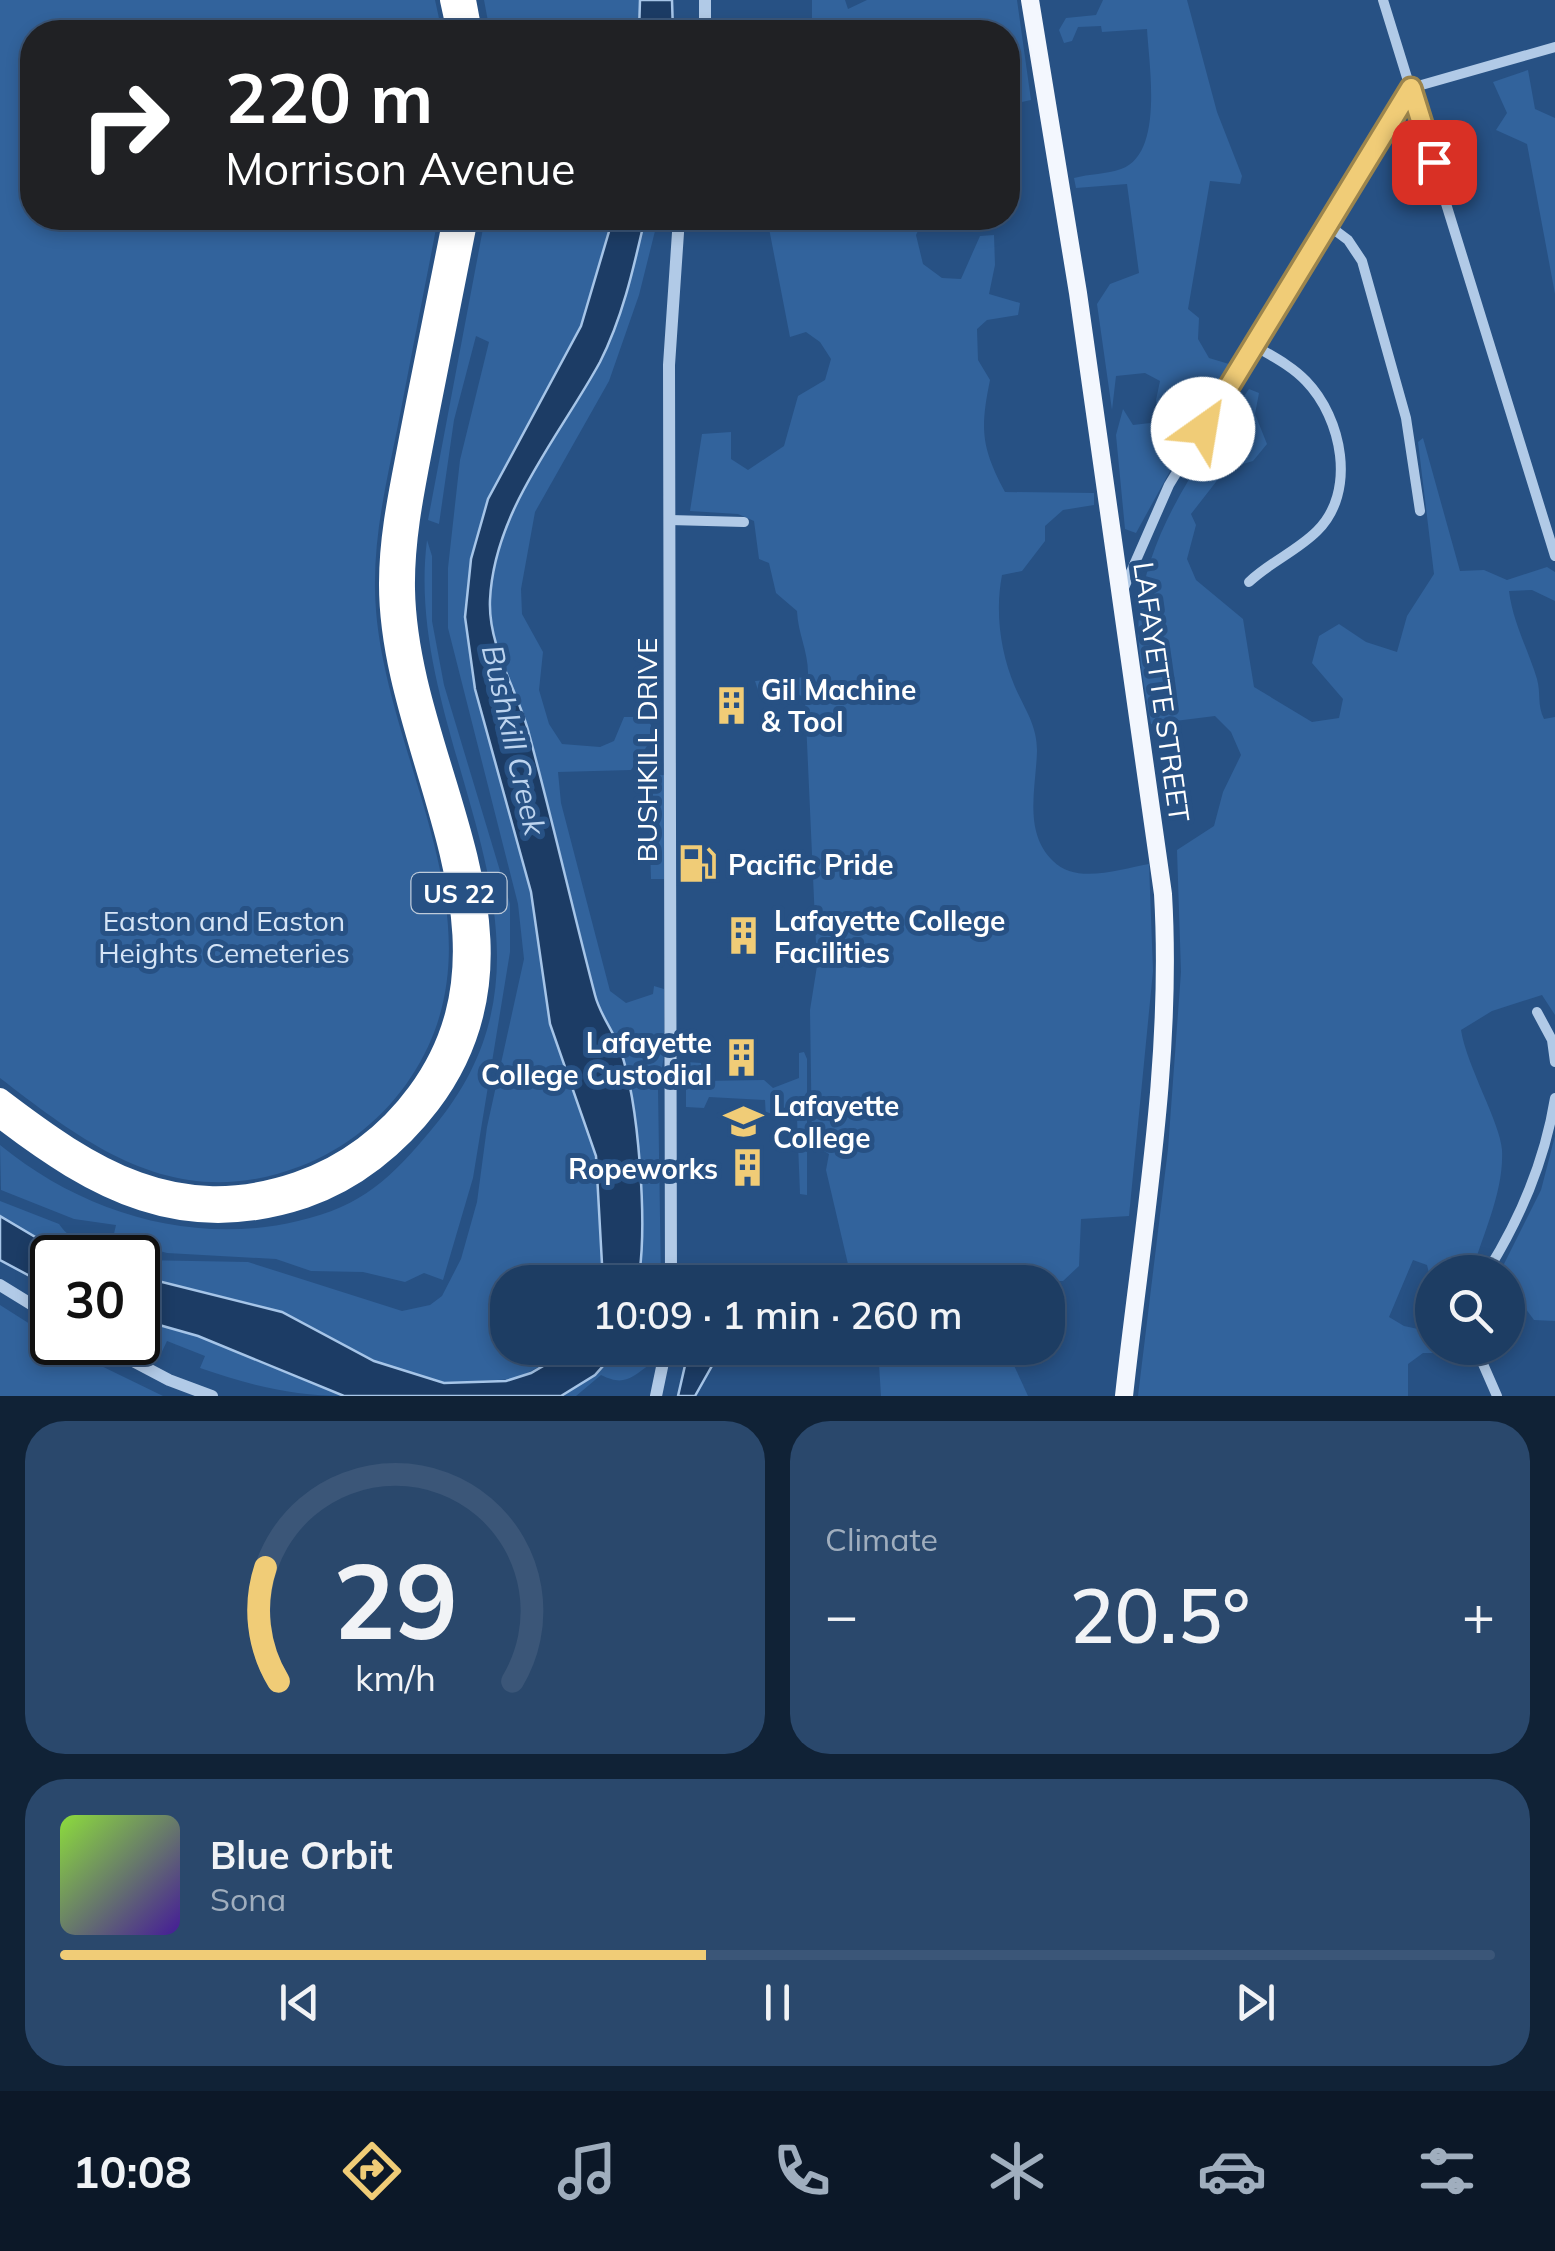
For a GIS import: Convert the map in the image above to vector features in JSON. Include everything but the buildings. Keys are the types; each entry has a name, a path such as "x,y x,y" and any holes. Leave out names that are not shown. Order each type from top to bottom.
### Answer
{"highway":[{"name":"US 22","path":"0,1098 73,1152 110,1173 168,1192 227,1196 287,1186 354,1154 396,1118 436,1062 462,984 463,917 400,676 389,582 398,494 450,230"},
{"name":"US 22","path":"0,1118 76,1173 130,1198 189,1212 250,1212 311,1196 363,1168 409,1130 452,1070 479,986 480,915 468,857 416,674 404,586 413,498 466,230"}],"main road":[{"name":"LAFAYETTE STREET","path":"1030,0 1164,894 1161,1064 1124,1396"}],"street":[{"path":"1383,0 1555,556"},
{"path":"1120,596 1168,485 1411,88 1524,52 1555,47"},
{"path":"1328,225 1348,240 1362,261 1406,418 1420,511"},
{"name":"BUSHKILL DRIVE","path":"671,1265 670,332 678,230"},
{"path":"1249,582 1272,561 1317,532 1332,513 1341,486 1341,460 1322,403 1292,369 1254,346"},
{"path":"670,520 744,522"},
{"path":"1537,1012 1552,1040 1555,1062"},
{"path":"1498,1255 1541,1162 1555,1098"},
{"path":"0,1286 30,1303"},
{"path":"141,1365 212,1396"},
{"path":"656,1396 662,1365"},
{"path":"1483,1365 1496,1396"}],"green space":[{"name":"Easton and Easton Heights Cemeteries","path":"0,0 435,0 439,20 20,20 20,230 436,230 382,506 375,589 381,650 445,898 449,959 439,1018 411,1077 376,1118 317,1159 257,1179 216,1182 177,1178 140,1167 69,1129 0,1078"},
{"path":"484,0 640,0 639,20 488,20"},
{"path":"812,0 845,0 848,9 867,0 1017,0 1020,20 812,20"},
{"path":"1103,0 1187,0 1217,112 1242,176 1240,184 1210,181 1188,309 1199,318 1198,339 1209,358 1229,364 1136,533 1125,529 1116,435 1123,409 1133,425 1159,422 1156,400 1160,381 1145,373 1116,376 1112,410 1097,304 1110,284 1139,273 1127,184 1076,188 1074,178 1121,169 1135,160 1143,146 1151,107 1147,29 1102,32 1101,26 1078,27 1072,41 1064,43 1059,30 1066,18 1096,15"},
{"path":"1020,21 1031,100 1020,102"},
{"path":"1528,70 1535,109 1555,118 1555,294 1527,144 1496,130 1507,113 1493,82"},
{"path":"483,230 609,230 581,326 488,499 465,616 475,689 531,892 550,1024 596,1156 603,1265 490,1265 490,1365 542,1365 516,1379 444,1383 374,1361 282,1312 160,1282 160,1260 248,1262 402,1311 430,1305 442,1296 461,1259 477,1202 487,1127 524,959 518,904 448,628 448,568 460,460 489,342 476,336 454,420 439,524 428,520"},
{"path":"642,230 655,230 639,295 609,381 535,512 521,589 522,614 543,652 539,690 549,724 562,744 600,747 614,741 624,717 647,717 655,734 631,770 558,772 561,803 610,991 626,1003 653,994 654,986 664,989 664,1056 658,1089 661,1265 640,1265 642,1198 627,1072 595,995 536,757 490,616 494,567 516,505 584,390 615,327"},
{"path":"769,230 918,230 916,235 923,264 942,278 961,279 980,236 994,235 995,265 989,294 1020,303 1018,315 987,320 977,329 978,360 990,380 984,425 991,462 1005,492 1094,493 1094,505 1063,510 1045,526 1045,541 1022,571 1002,575 999,603 1006,660 1035,733 1034,823 1044,849 1063,868 1086,874 1149,864 1153,971 1129,1216 1081,1219 1079,1266 1065,1279 1065,1265 848,1265 826,1170 829,1154 812,1144 810,1010 817,966 805,698 792,691 759,693 755,681 808,677 807,660 797,611 776,593 769,563 759,559 754,521 738,514 690,511 702,434 731,432 731,459 748,470 784,446 798,396 825,380 831,359 820,342 806,332 790,337"},
{"path":"1249,389 1259,393 1255,414 1267,444 1253,461 1226,469 1191,514 1196,525 1187,559 1196,580 1243,619 1254,687 1312,722 1339,718 1343,699 1312,663 1319,636 1339,624 1366,642 1397,652 1407,616 1434,574 1418,442 1423,438 1460,571 1484,570 1507,580 1547,567 1555,572 1555,601 1532,590 1509,591 1537,679 1542,714 1544,719 1555,717 1555,1015 1542,995 1492,1011 1461,1030 1500,1138 1500,1181 1478,1255 1415,1255 1389,1317 1415,1328 1415,1359 1408,1364 1408,1396 1138,1396 1168,1149 1181,972 1177,850 1214,826 1223,792 1241,755 1231,732 1215,716 1151,724 1140,656 1138,629 1144,584 1165,524"},
{"path":"427,540 432,556 432,621 444,685 510,904 510,952 473,1178 443,1280 424,1273 405,1282 363,1272 311,1271 276,1259 167,1253 160,1251 160,1235 114,1235 116,1225 74,1219 1,1190 0,1145 32,1169 103,1206 179,1226 258,1228 321,1215 358,1198 389,1176 432,1129 477,1058 495,986 494,914 480,841 439,692 426,617"},
{"path":"664,775 664,879 651,879 648,776"},
{"path":"804,1052 807,1059 807,1195 800,1194 797,1118 775,1114 766,1119 765,1100 709,1097 704,1108 686,1107 686,1062 701,1063 702,1081 764,1080 773,1088 799,1078 799,1053"},
{"path":"1555,1136 1555,1321 1534,1320 1525,1308 1525,1255 1508,1255 1541,1190"},
{"path":"0,1201 59,1224 69,1235 32,1235 0,1216"},
{"path":"0,1305 30,1324 30,1365 99,1365 163,1396 0,1396"},
{"path":"160,1325 198,1336 344,1396 289,1392 218,1374 200,1368 205,1356 167,1341 160,1356"},
{"path":"604,1365 649,1365 626,1379 601,1375 576,1396 561,1396"},
{"path":"879,1365 1014,1365 1028,1396 881,1396"}],"water":[{"path":"640,0 672,0 673,20 639,20"},
{"name":"Bushkill Creek","path":"609,230 642,230 608,345 531,476 503,536 490,600 493,634 528,730 595,995 627,1072 642,1198 640,1265 602,1265 596,1156 550,1024 531,892 475,689 465,617 471,559 488,499 581,326"},
{"path":"0,1216 32,1235 30,1276 0,1260"},
{"path":"160,1282 282,1312 374,1361 444,1383 506,1381 545,1365 604,1365 561,1396 344,1396 198,1336 160,1325"},
{"path":"685,1365 712,1365 695,1396 678,1396"}],"place":[{"name":"Gil Machine & Tool","path":"731,705"},
{"name":"Pacific Pride","path":"698,864"},
{"name":"Lafayette College Facilities","path":"744,936"},
{"name":"Lafayette College Custodial","path":"742,1058"},
{"name":"Lafayette College","path":"743,1121"},
{"name":"Ropeworks","path":"748,1168"}],"route":[{"path":"1203,429 1411,88 1434,162"}]}
